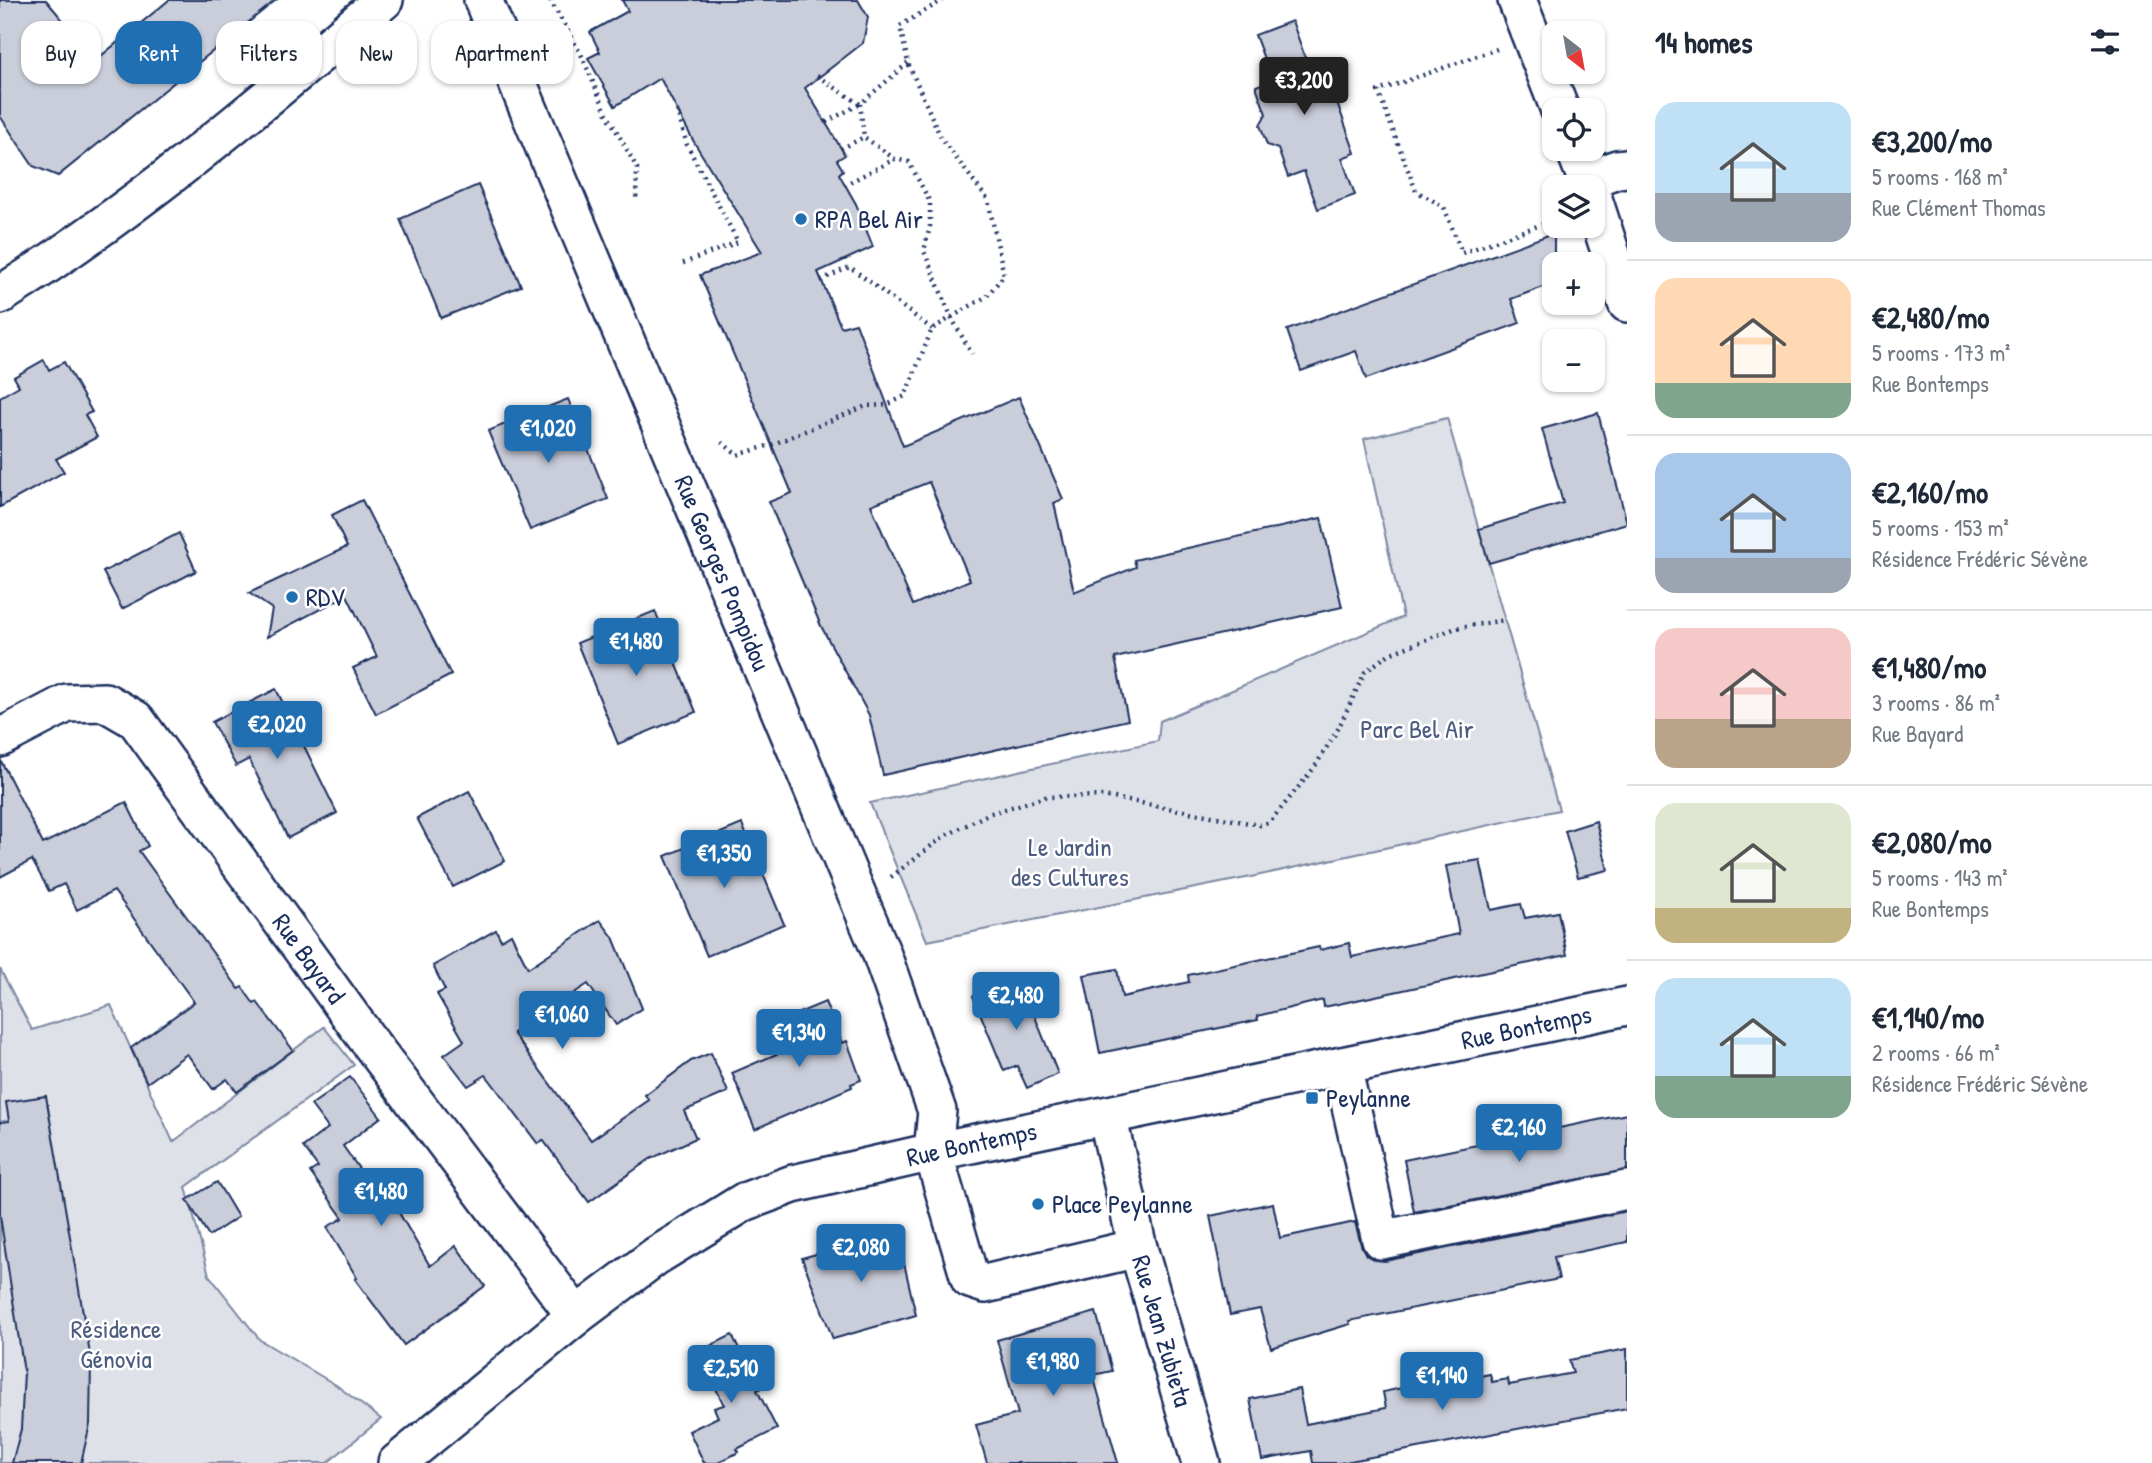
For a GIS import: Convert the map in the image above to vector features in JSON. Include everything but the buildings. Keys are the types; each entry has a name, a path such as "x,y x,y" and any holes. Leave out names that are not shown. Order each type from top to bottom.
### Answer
{"street":[{"path":"0,295 118,216 239,121 384,0"},
{"name":"Rue Georges Pompidou","path":"483,0 881,952 937,1111 933,1152"},
{"path":"1517,0 1555,98"},
{"path":"1596,175 1627,168"},
{"path":"1605,236 1627,303"},
{"name":"Rue Bayard","path":"0,738 67,703 105,702 136,720 365,1037 576,1316"},
{"name":"Rue Bontemps","path":"397,1463 576,1316 656,1256 744,1202 793,1184 933,1152 1627,1006"},
{"path":"1342,1066 1381,1240 1627,1189"},
{"name":"Rue Jean Zubieta","path":"1107,1116 1138,1248 1201,1463"},
{"path":"933,1152 970,1279 985,1284 1138,1248"}],"path":[{"path":"550,0 581,54 607,114 637,168 636,201"},
{"path":"722,442 737,455 771,445 866,406 887,405 905,396 932,329 987,296 1004,275 988,200 941,138 908,63 900,26 943,0"},
{"path":"1530,37 1377,92 1416,191 1444,207 1462,253 1542,224"},
{"path":"826,122 860,104 908,63"},
{"path":"817,76 860,104"},
{"path":"860,104 864,137 895,159 909,162 930,202 930,226 924,251 951,317 972,354"},
{"path":"677,110 687,145 738,242 681,264"},
{"path":"841,149 864,137"},
{"path":"844,184 895,159"},
{"path":"821,280 850,267 932,329"},
{"path":"860,901 943,837 988,814 1045,797 1103,796 1260,825 1270,822 1314,768 1338,729 1365,672 1389,654 1456,628 1505,620"}],"green space":[{"name":"Parc Bel Air","path":"1447,418 1559,810 1251,877 927,941 870,803 1158,741 1160,721 1403,617 1364,439"},
{"name":"Résidence Génovia","path":"0,969 32,1030 111,1005 173,1142 324,1027 354,1065 186,1187 209,1275 260,1340 336,1385 381,1419 327,1463 0,1463"}],"place":[{"name":"RPA Bel Air","path":"801,219"},
{"name":"RDV","path":"292,597"},
{"name":"Peylanne","path":"1312,1098"},
{"name":"Place Peylanne","path":"1038,1204"}],"park label":[{"name":"Le Jardin des Cultures","path":"1070,862"}]}
